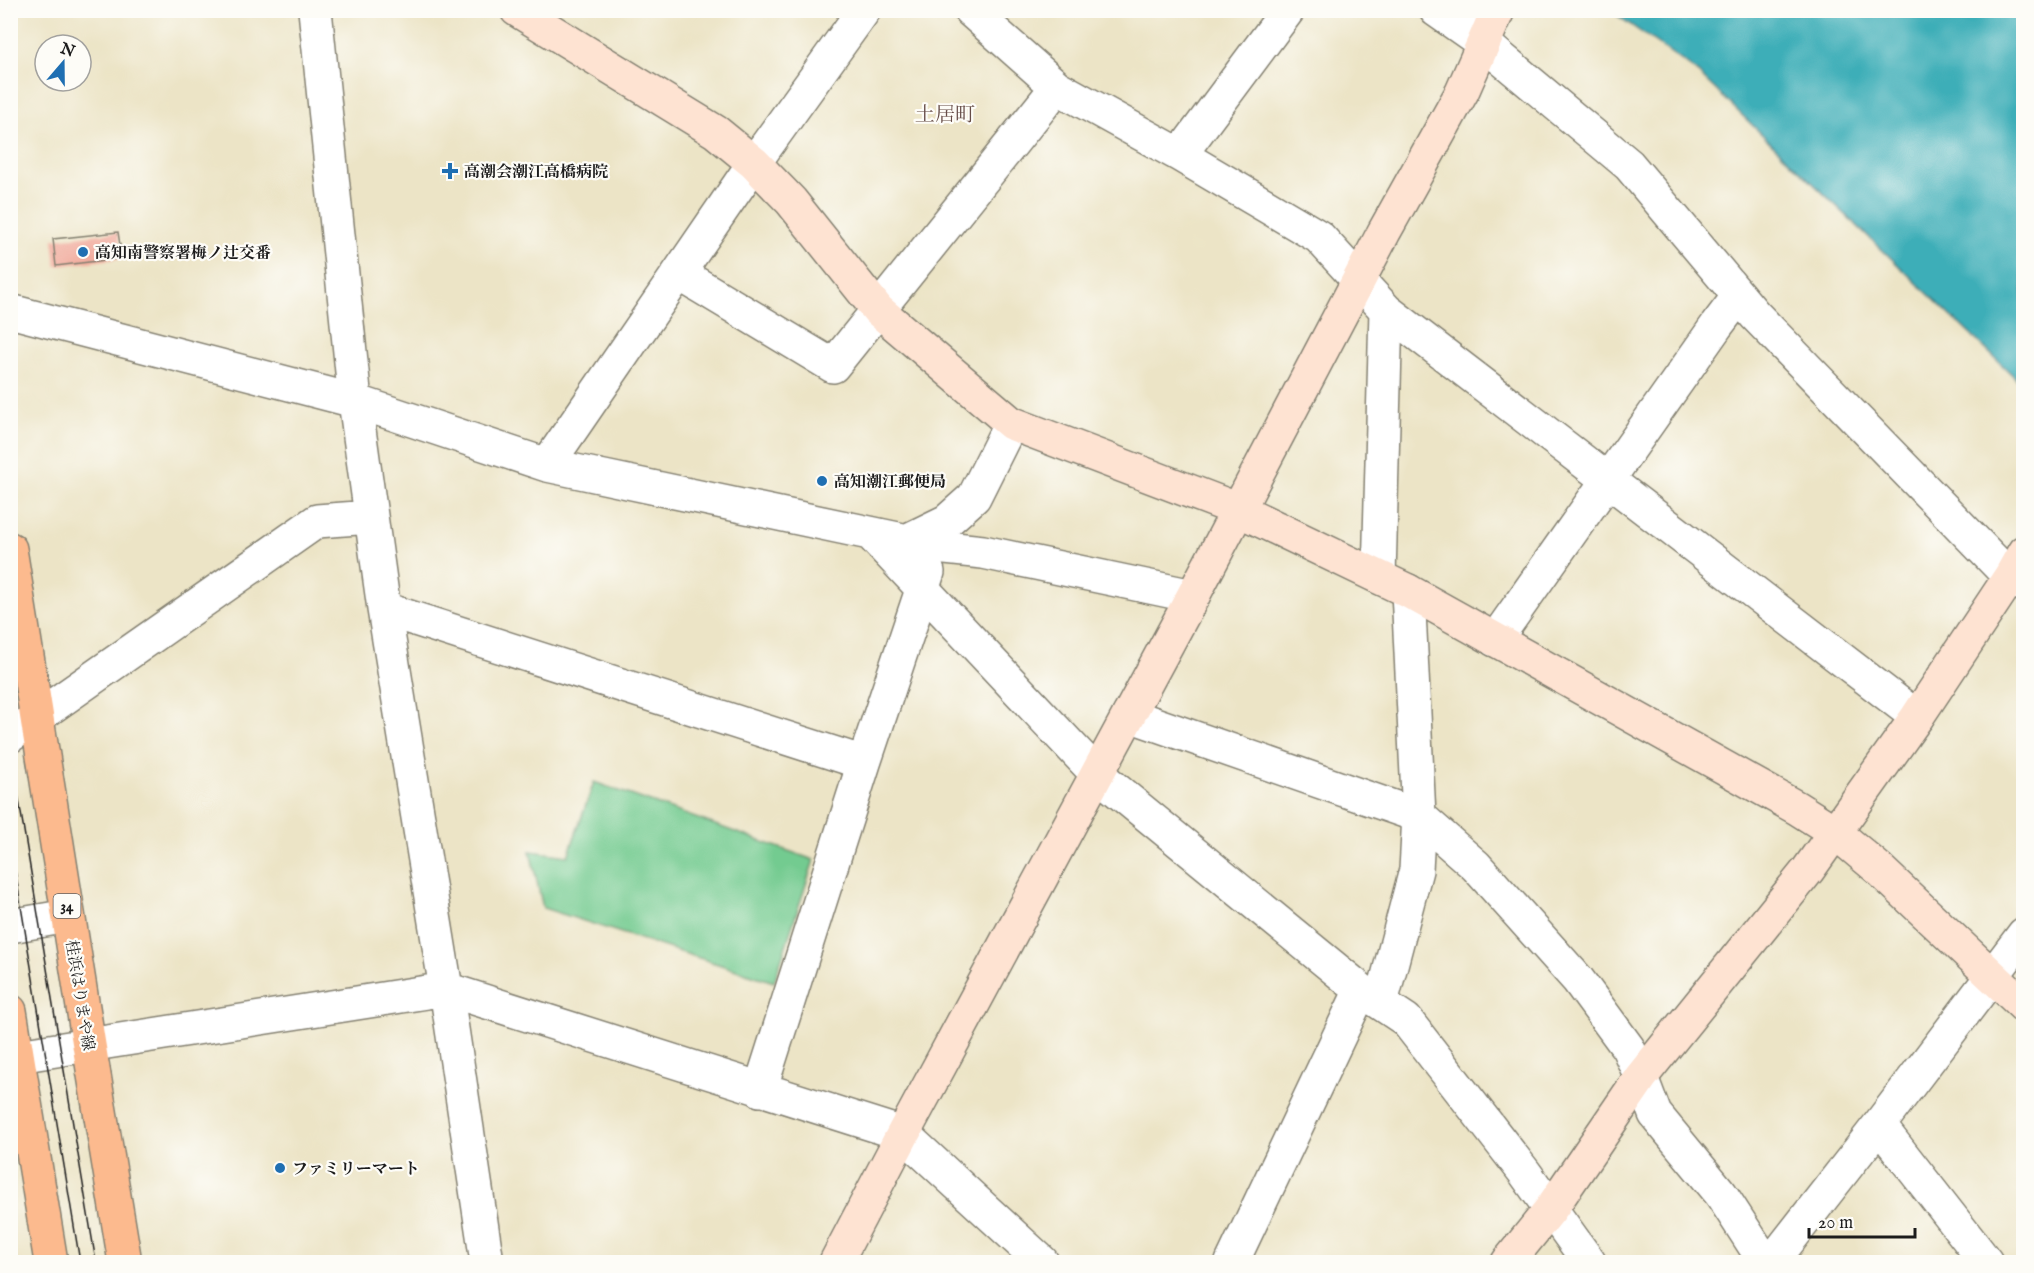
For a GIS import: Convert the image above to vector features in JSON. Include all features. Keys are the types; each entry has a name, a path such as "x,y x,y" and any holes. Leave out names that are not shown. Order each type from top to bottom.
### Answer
{"main road":[{"name":"桂浜はりまや線","path":"10,549 24,727 68,916 126,1263"},
{"path":"10,1011 51,1263"}],"street":[{"path":"315,10 355,401 384,609 446,989 487,1263"},
{"path":"517,10 551,20 716,132 754,163 791,201 878,310 1011,423 1239,510 1408,591 1797,808 1835,832 1879,869 2024,1006"},
{"path":"547,465 754,163 864,10"},
{"path":"970,10 1057,87 1180,155 1319,237 1386,310 1917,717"},
{"path":"1180,155 1288,10"},
{"path":"1436,10 1483,43 1629,165 1755,315 2019,572 1808,870 1641,1077 1550,1210 1508,1263"},
{"path":"836,1263 1239,510 1359,280 1462,92 1498,10"},
{"path":"680,274 833,366 1057,87"},
{"path":"1495,640 1739,296"},
{"path":"10,310 355,401 547,465 921,544 983,552 1193,596"},
{"path":"1379,578 1386,310"},
{"path":"760,1090 922,588 921,544 974,497 1011,423"},
{"path":"974,497 983,552"},
{"path":"24,727 317,521 371,517"},
{"path":"870,533 1097,774 1371,996 1406,1020 1525,1173 1589,1263"},
{"path":"1232,1263 1371,996 1416,870 1419,816 1408,591"},
{"path":"384,609 864,763"},
{"path":"1129,715 1419,816 1476,866 1578,980 1628,1048 1655,1114 1721,1194 1765,1263"},
{"path":"10,926 68,916"},
{"path":"1772,1263 2024,934"},
{"path":"18,1056 446,989 903,1134 1042,1263"},
{"path":"1879,1125 1986,1263"}],"green space":[{"path":"594,782 814,860 774,982 543,908 530,851 568,856"}],"water":[{"path":"1611,11 2023,11 2023,385 1695,70"}],"building":[{"path":"118,232 122,258 56,266 53,239"}],"tram line":[{"path":"10,747 96,1262"},
{"path":"10,840 80,1262"}],"place":[{"name":"高潮会潮江高橋病院","path":"450,171"},
{"name":"高知南警察署梅ノ辻交番","path":"83,252"},
{"name":"高知潮江郵便局","path":"822,481"},
{"name":"ファミリーマート","path":"280,1168"}],"district":[{"name":"土居町","path":"945,114"}]}
